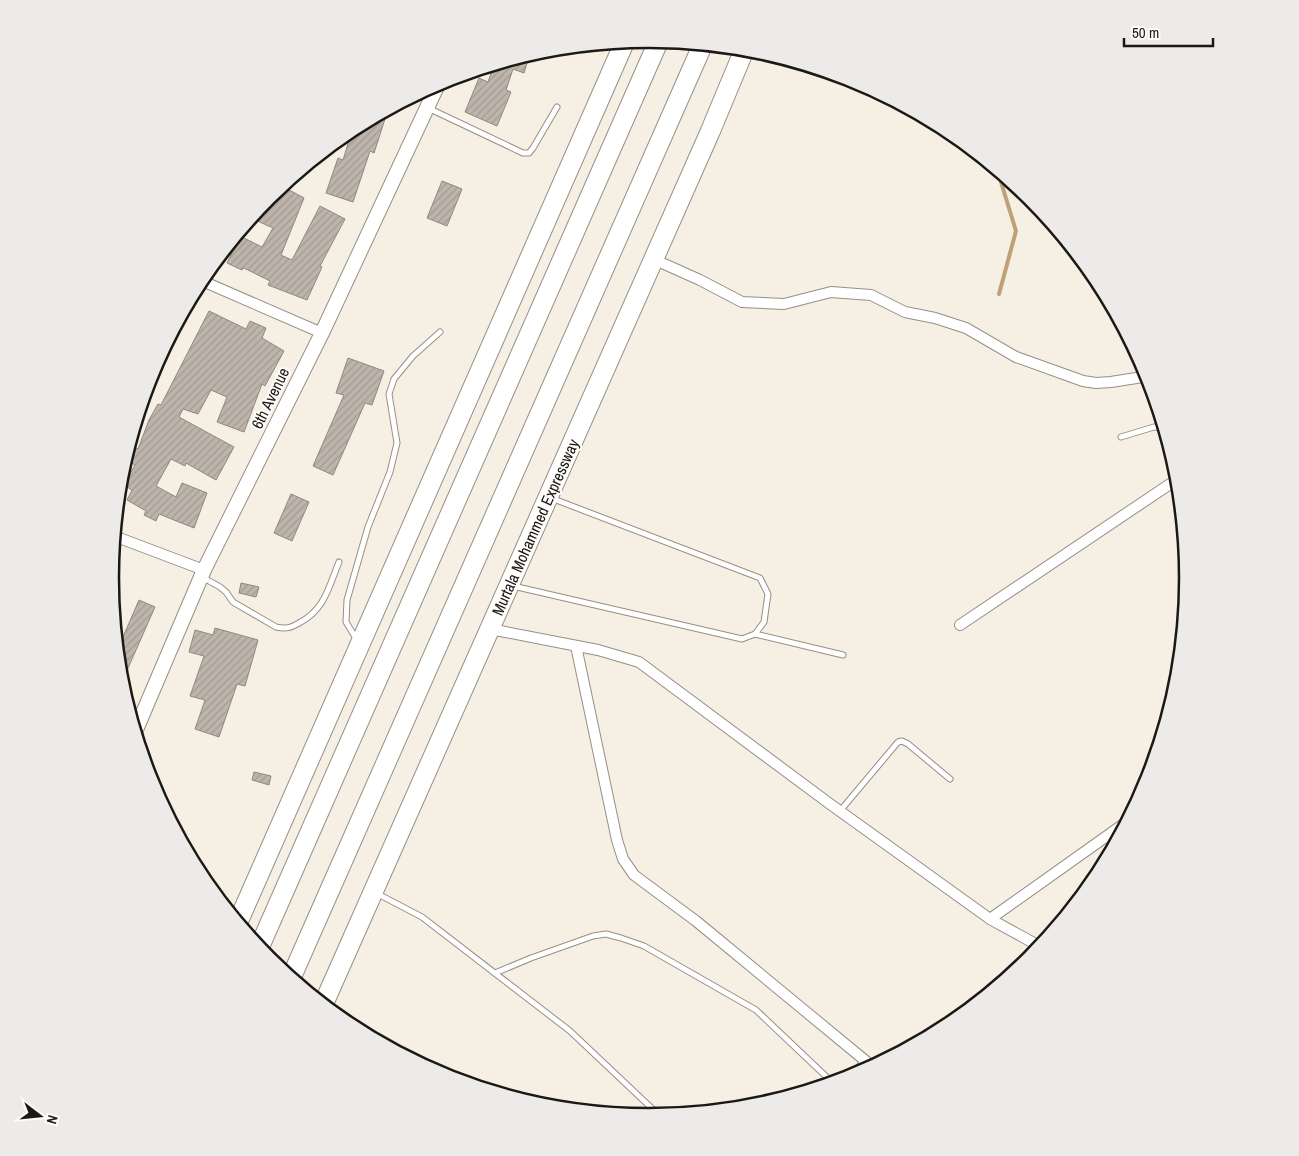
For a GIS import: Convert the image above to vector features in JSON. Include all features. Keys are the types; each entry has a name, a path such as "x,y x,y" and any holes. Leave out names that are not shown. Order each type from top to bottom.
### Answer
{"highway":[{"path":"262,940 656,48"},
{"path":"241,916 622,49"},
{"path":"294,971 700,50"},
{"name":"Murtala Mohammed Expressway","path":"326,998 742,56"}],"street":[{"name":"6th Avenue","path":"139,722 203,573 322,333 434,93"},
{"path":"653,259 700,280 742,302 784,304 831,292 871,295 906,312 935,318 966,328 1016,357 1083,381 1096,383 1141,377"},
{"path":"208,283 322,333"},
{"path":"960,625 1171,483"},
{"path":"121,539 203,573"},
{"path":"490,629 598,650 639,662 990,919 1034,943"},
{"path":"576,646 617,840 623,859 634,875 696,921 867,1062"},
{"path":"990,919 1116,829"}],"lane":[{"path":"427,108 523,153 529,153 534,148 557,107"},
{"path":"360,645 346,622 347,600 368,527 390,472 397,443 389,394 394,379 413,356 440,332"},
{"path":"1121,437 1158,427"},
{"path":"509,585 742,639 755,634 764,622 768,594 760,578 548,497"},
{"path":"203,573 226,592 233,602 276,627 284,629 291,628 309,618 322,603 339,562"},
{"path":"755,634 843,655"},
{"path":"840,811 898,742 902,741 908,744 950,779"},
{"path":"374,891 422,917 495,972 570,1031 651,1108"},
{"path":"495,972 593,936 606,934 621,938 644,946 756,1010 827,1077"},
{"path":"860,1065 863,1059"}],"building":[{"path":"527,62 524,73 513,69 506,90 511,92 497,126 465,112 479,78 488,82 491,72"},
{"path":"385,119 374,153 370,151 353,202 326,193 338,158 343,160 349,141"},
{"path":"442,181 462,189 447,226 427,218"},
{"path":"289,190 304,198 281,255 292,260 320,206 345,219 320,266 322,267 307,300 268,285 270,281 244,268 242,270 227,263 234,249 243,238 262,247 273,228 257,221"},
{"path":"209,311 246,329 250,321 266,328 262,338 284,351 265,386 262,384 244,432 217,422 227,397 211,390 198,414 183,409 179,417 234,447 216,480 186,463 185,466 171,459 156,486 176,497 182,483 207,493 194,528 159,514 156,521 144,515 146,511 127,500 132,490 127,487 129,476 135,465 132,463 135,448 138,449 149,420 158,404 161,405"},
{"path":"348,358 384,371 372,405 365,403 333,475 313,466 344,395 336,393"},
{"path":"291,494 309,502 292,541 274,533"},
{"path":"241,583 259,587 256,597 239,593"},
{"path":"139,600 155,607 127,670 123,637"},
{"path":"215,628 258,640 245,686 237,684 219,737 195,729 205,700 190,696 204,656 189,652 195,630 213,635"},
{"path":"254,772 271,776 269,785 252,780"}],"waterway":[{"path":"999,294 1016,231 1000,180"}]}
